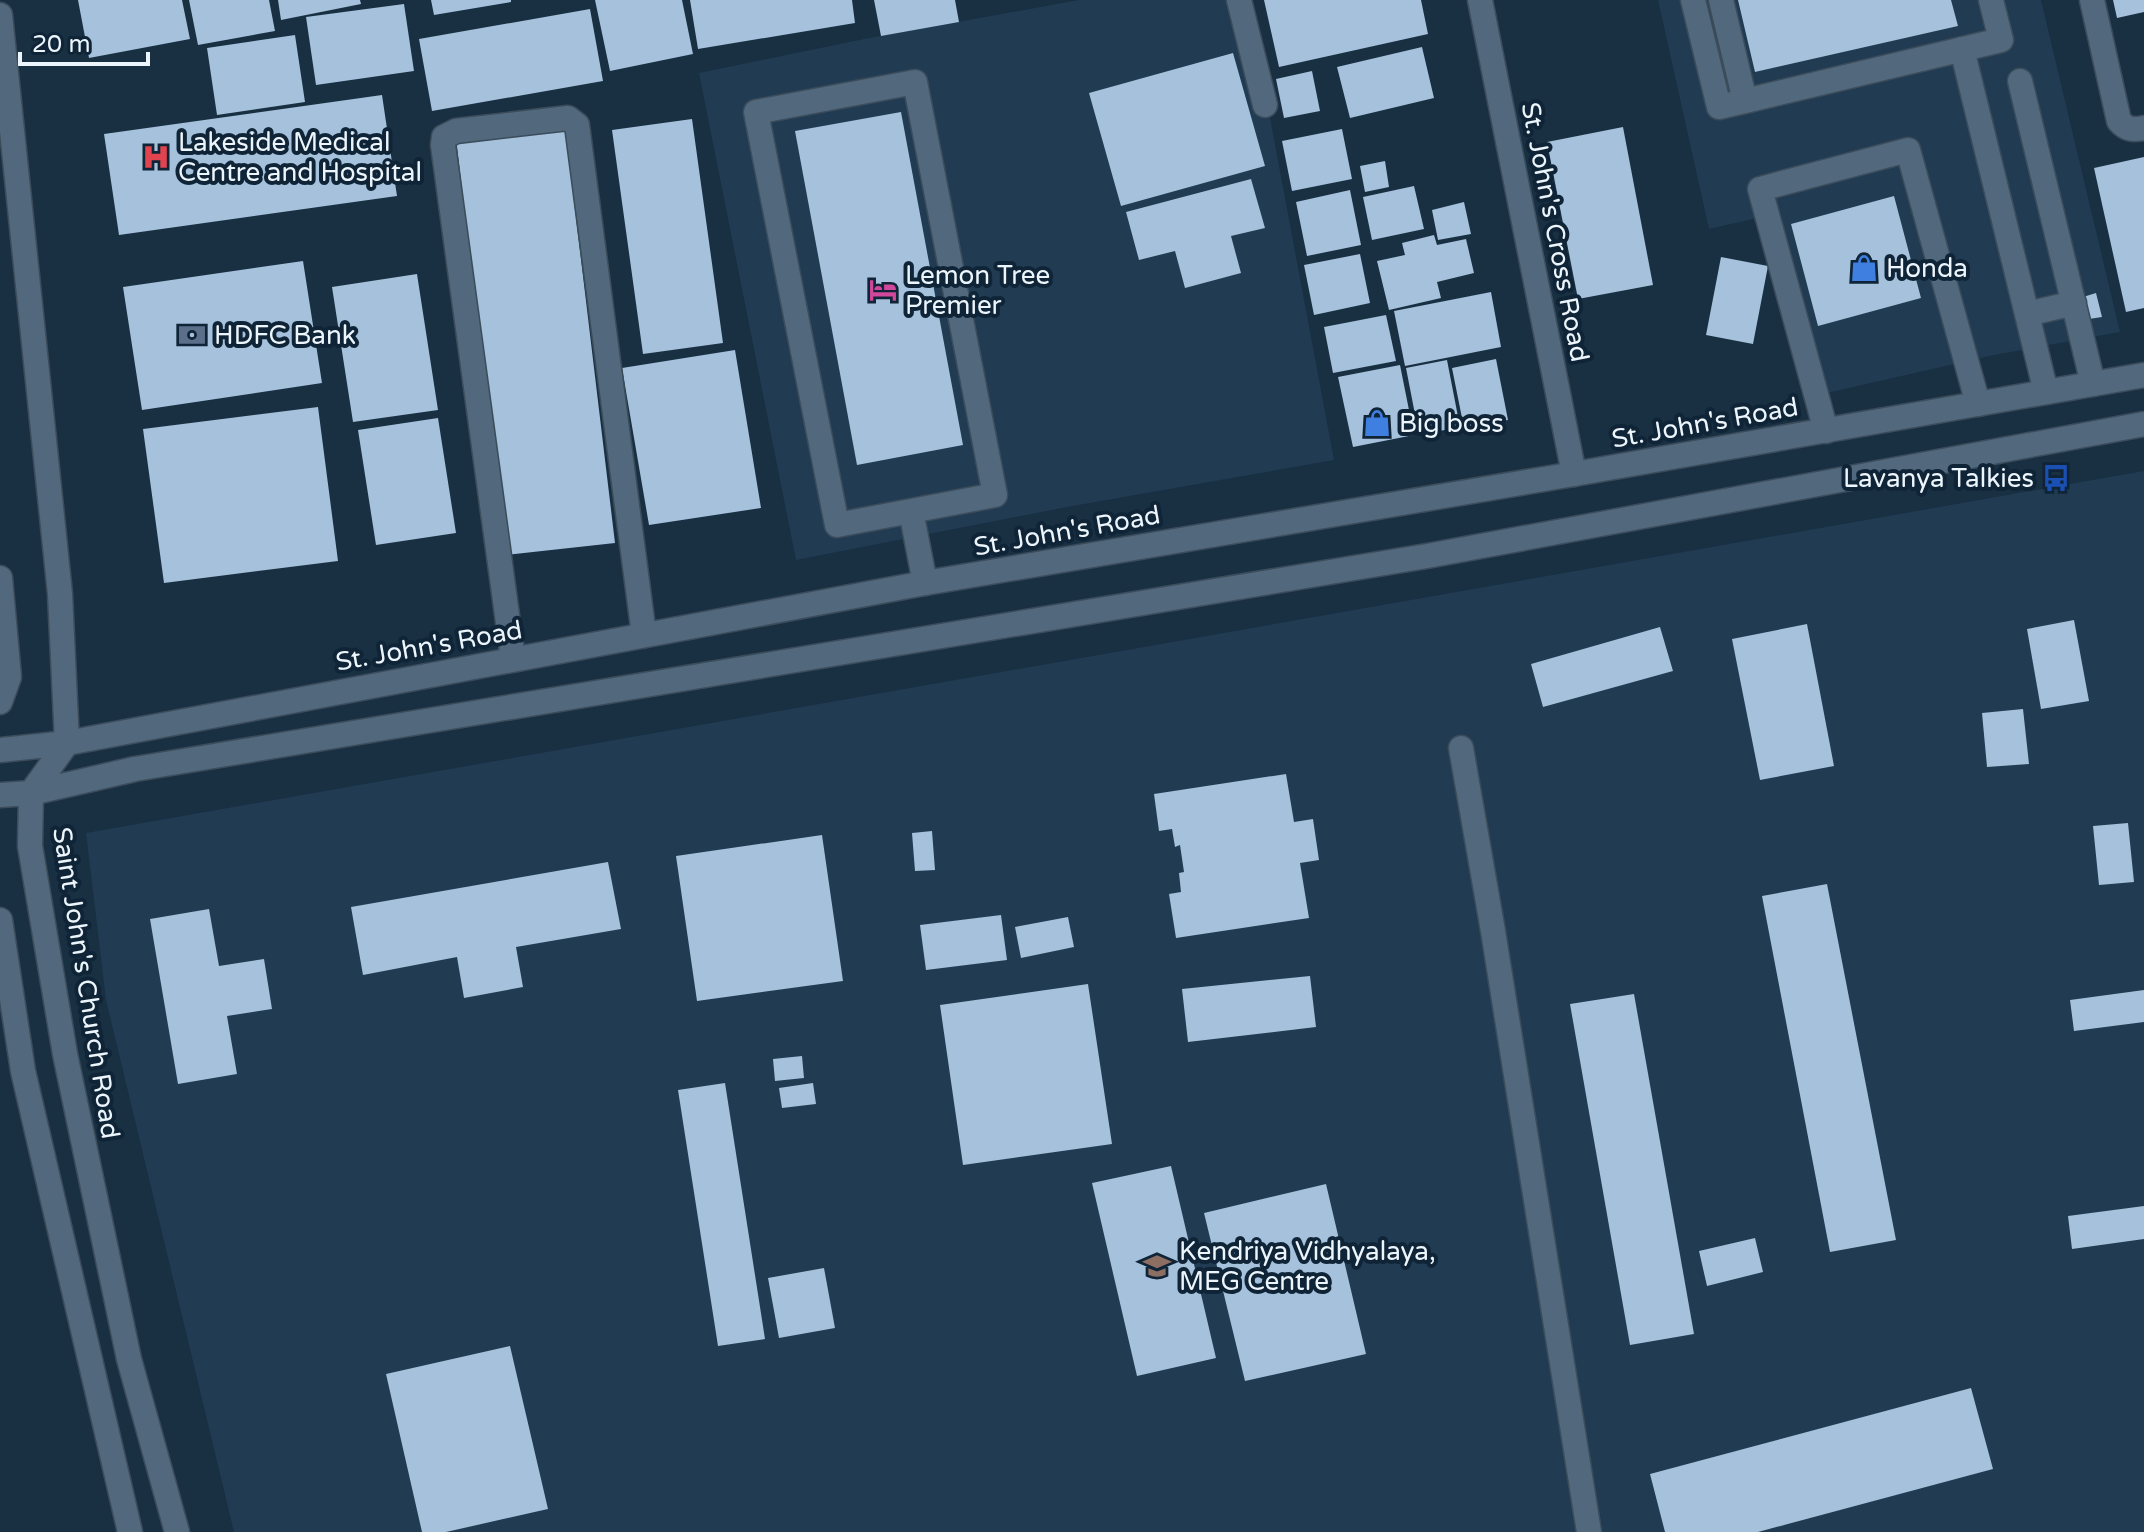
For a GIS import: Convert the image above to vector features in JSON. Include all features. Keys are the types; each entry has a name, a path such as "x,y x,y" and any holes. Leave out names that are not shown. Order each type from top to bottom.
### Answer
{"main road":[{"path":"1239,0 1265,105"},
{"name":"St. John's Cross Road","path":"1480,0 1574,474"},
{"path":"1693,0 1719,107 2001,40 1991,0"},
{"path":"1721,0 1745,101"},
{"path":"2092,0 2119,121 2125,128 2144,128"},
{"path":"0,15 60,594 67,743 31,793"},
{"path":"1962,49 2046,392"},
{"path":"2020,81 2093,384"},
{"path":"915,82 995,495 911,511 837,525 756,112 915,82"},
{"path":"513,659 443,145 444,137 456,131 568,118 579,130 644,635"},
{"path":"1826,431 1760,189 1908,150 1978,404"},
{"path":"2027,314 2074,303"},
{"name":"St. John's Road","path":"0,750 67,743 925,583 2144,375"},
{"path":"0,795 31,793 135,769 1427,556 2144,424"},
{"path":"911,511 925,583"},
{"path":"0,578 9,677 0,702"},
{"path":"1461,748 1589,1532"},
{"name":"Saint John's Church Road","path":"31,793 30,846 65,1054 129,1359 177,1532"},
{"path":"0,920 23,1071 130,1532"}],"shaded area":[{"path":"1079,0 1248,0 1334,460 1067,507 796,560 699,73"},
{"path":"1658,0 2041,0 2120,332 1994,355 1805,398 1762,217 1709,229"},
{"name":"Kendriya Vidhyalaya, MEG Centre","path":"2144,471 2144,1532 234,1532 106,1000 86,833"}],"building":[{"path":"78,0 182,0 190,39 89,58"},
{"path":"189,0 269,0 275,31 198,45"},
{"path":"278,0 360,0 361,4 281,20"},
{"path":"431,0 511,0 511,2 434,15"},
{"path":"595,0 682,0 693,54 610,71"},
{"path":"690,0 852,0 855,23 698,49"},
{"path":"874,0 955,0 959,22 881,36"},
{"path":"1264,0 1421,0 1428,34 1279,67"},
{"path":"1738,0 1951,0 1958,26 1755,72"},
{"path":"2113,0 2144,0 2144,12 2117,18"},
{"path":"404,4 414,71 316,85 306,17"},
{"path":"590,9 603,81 432,111 419,39"},
{"path":"295,35 305,102 217,115 207,48"},
{"path":"1422,47 1434,98 1350,118 1337,67"},
{"path":"1233,53 1265,166 1121,206 1089,93"},
{"path":"1312,71 1320,111 1284,118 1276,79"},
{"path":"382,95 397,196 119,235 104,134"},
{"path":"901,112 963,445 857,465 795,131"},
{"path":"692,119 723,343 643,354 612,130"},
{"path":"565,126 615,543 505,555 456,138"},
{"path":"1623,127 1653,285 1578,299 1547,142"},
{"path":"1342,129 1352,179 1292,191 1282,141"},
{"path":"2144,157 2144,308 2126,312 2094,168"},
{"path":"1385,161 1389,187 1365,192 1360,166"},
{"path":"1251,179 1265,228 1231,236 1241,273 1185,288 1175,251 1139,260 1126,212"},
{"path":"1414,186 1424,229 1372,240 1363,197"},
{"path":"1350,190 1361,245 1307,256 1296,202"},
{"path":"1894,196 1921,298 1818,326 1791,224"},
{"path":"1464,202 1471,234 1438,240 1432,210"},
{"path":"1434,235 1437,245 1466,239 1474,273 1437,282 1441,298 1389,310 1377,261 1405,255 1402,243"},
{"path":"1360,254 1370,303 1314,315 1304,265"},
{"path":"1721,257 1768,266 1753,344 1706,335"},
{"path":"303,261 322,383 142,410 123,287"},
{"path":"417,274 438,410 353,422 332,287"},
{"path":"1491,292 1501,347 1405,366 1394,311"},
{"path":"2096,293 2102,317 2089,319 2083,297"},
{"path":"1386,315 1396,361 1333,373 1324,327"},
{"path":"735,350 761,508 649,525 622,368"},
{"path":"1496,359 1508,420 1464,428 1452,368"},
{"path":"1447,360 1460,427 1419,435 1406,368"},
{"path":"1400,365 1414,435 1353,447 1338,377"},
{"path":"318,407 338,561 164,583 143,429"},
{"path":"438,418 456,533 376,545 358,430"},
{"path":"2074,620 2089,701 2041,709 2027,629"},
{"path":"1807,624 1834,766 1760,780 1732,639"},
{"path":"1660,627 1673,671 1543,707 1531,664"},
{"path":"2023,709 2029,764 1987,767 1982,713"},
{"path":"1286,774 1294,822 1313,819 1319,860 1300,863 1309,918 1176,938 1169,894 1181,892 1179,873 1184,872 1180,845 1175,847 1172,829 1159,831 1154,794"},
{"path":"2128,823 2134,882 2099,885 2093,826"},
{"path":"932,831 935,870 915,871 912,833"},
{"path":"822,835 843,981 697,1001 676,856"},
{"path":"608,862 621,929 516,947 523,987 464,998 457,957 363,975 351,907"},
{"path":"1827,884 1896,1240 1830,1252 1762,896"},
{"path":"209,909 219,966 264,959 272,1009 227,1016 237,1074 178,1084 150,919"},
{"path":"1001,915 1007,960 926,970 920,925"},
{"path":"1068,917 1074,947 1021,958 1015,927"},
{"path":"1310,976 1316,1027 1188,1042 1182,989"},
{"path":"1088,984 1112,1144 963,1165 940,1005"},
{"path":"2144,990 2144,1022 2074,1031 2070,1000"},
{"path":"1634,994 1694,1334 1630,1345 1570,1004"},
{"path":"802,1056 804,1078 775,1081 773,1059"},
{"path":"725,1083 765,1339 718,1346 678,1090"},
{"path":"813,1083 816,1104 782,1108 779,1088"},
{"path":"1171,1166 1216,1358 1137,1376 1092,1183"},
{"path":"1326,1184 1366,1354 1245,1381 1204,1213"},
{"path":"2144,1206 2144,1239 2072,1249 2068,1216"},
{"path":"1755,1238 1763,1272 1707,1286 1699,1251"},
{"path":"824,1268 835,1328 779,1338 768,1278"},
{"path":"510,1346 548,1509 446,1532 422,1532 386,1374"},
{"path":"1971,1388 1993,1469 1758,1532 1665,1532 1650,1474"}],"place":[{"name":"Lakeside Medical Centre and Hospital","path":"156,157"},
{"name":"Honda","path":"1864,268"},
{"name":"Lemon Tree Premier","path":"883,290"},
{"name":"HDFC Bank","path":"192,335"},
{"name":"Big boss","path":"1377,423"},
{"name":"Lavanya Talkies","path":"2056,478"},
{"name":"Kendriya Vidhyalaya, MEG Centre","path":"1157,1266"}]}
